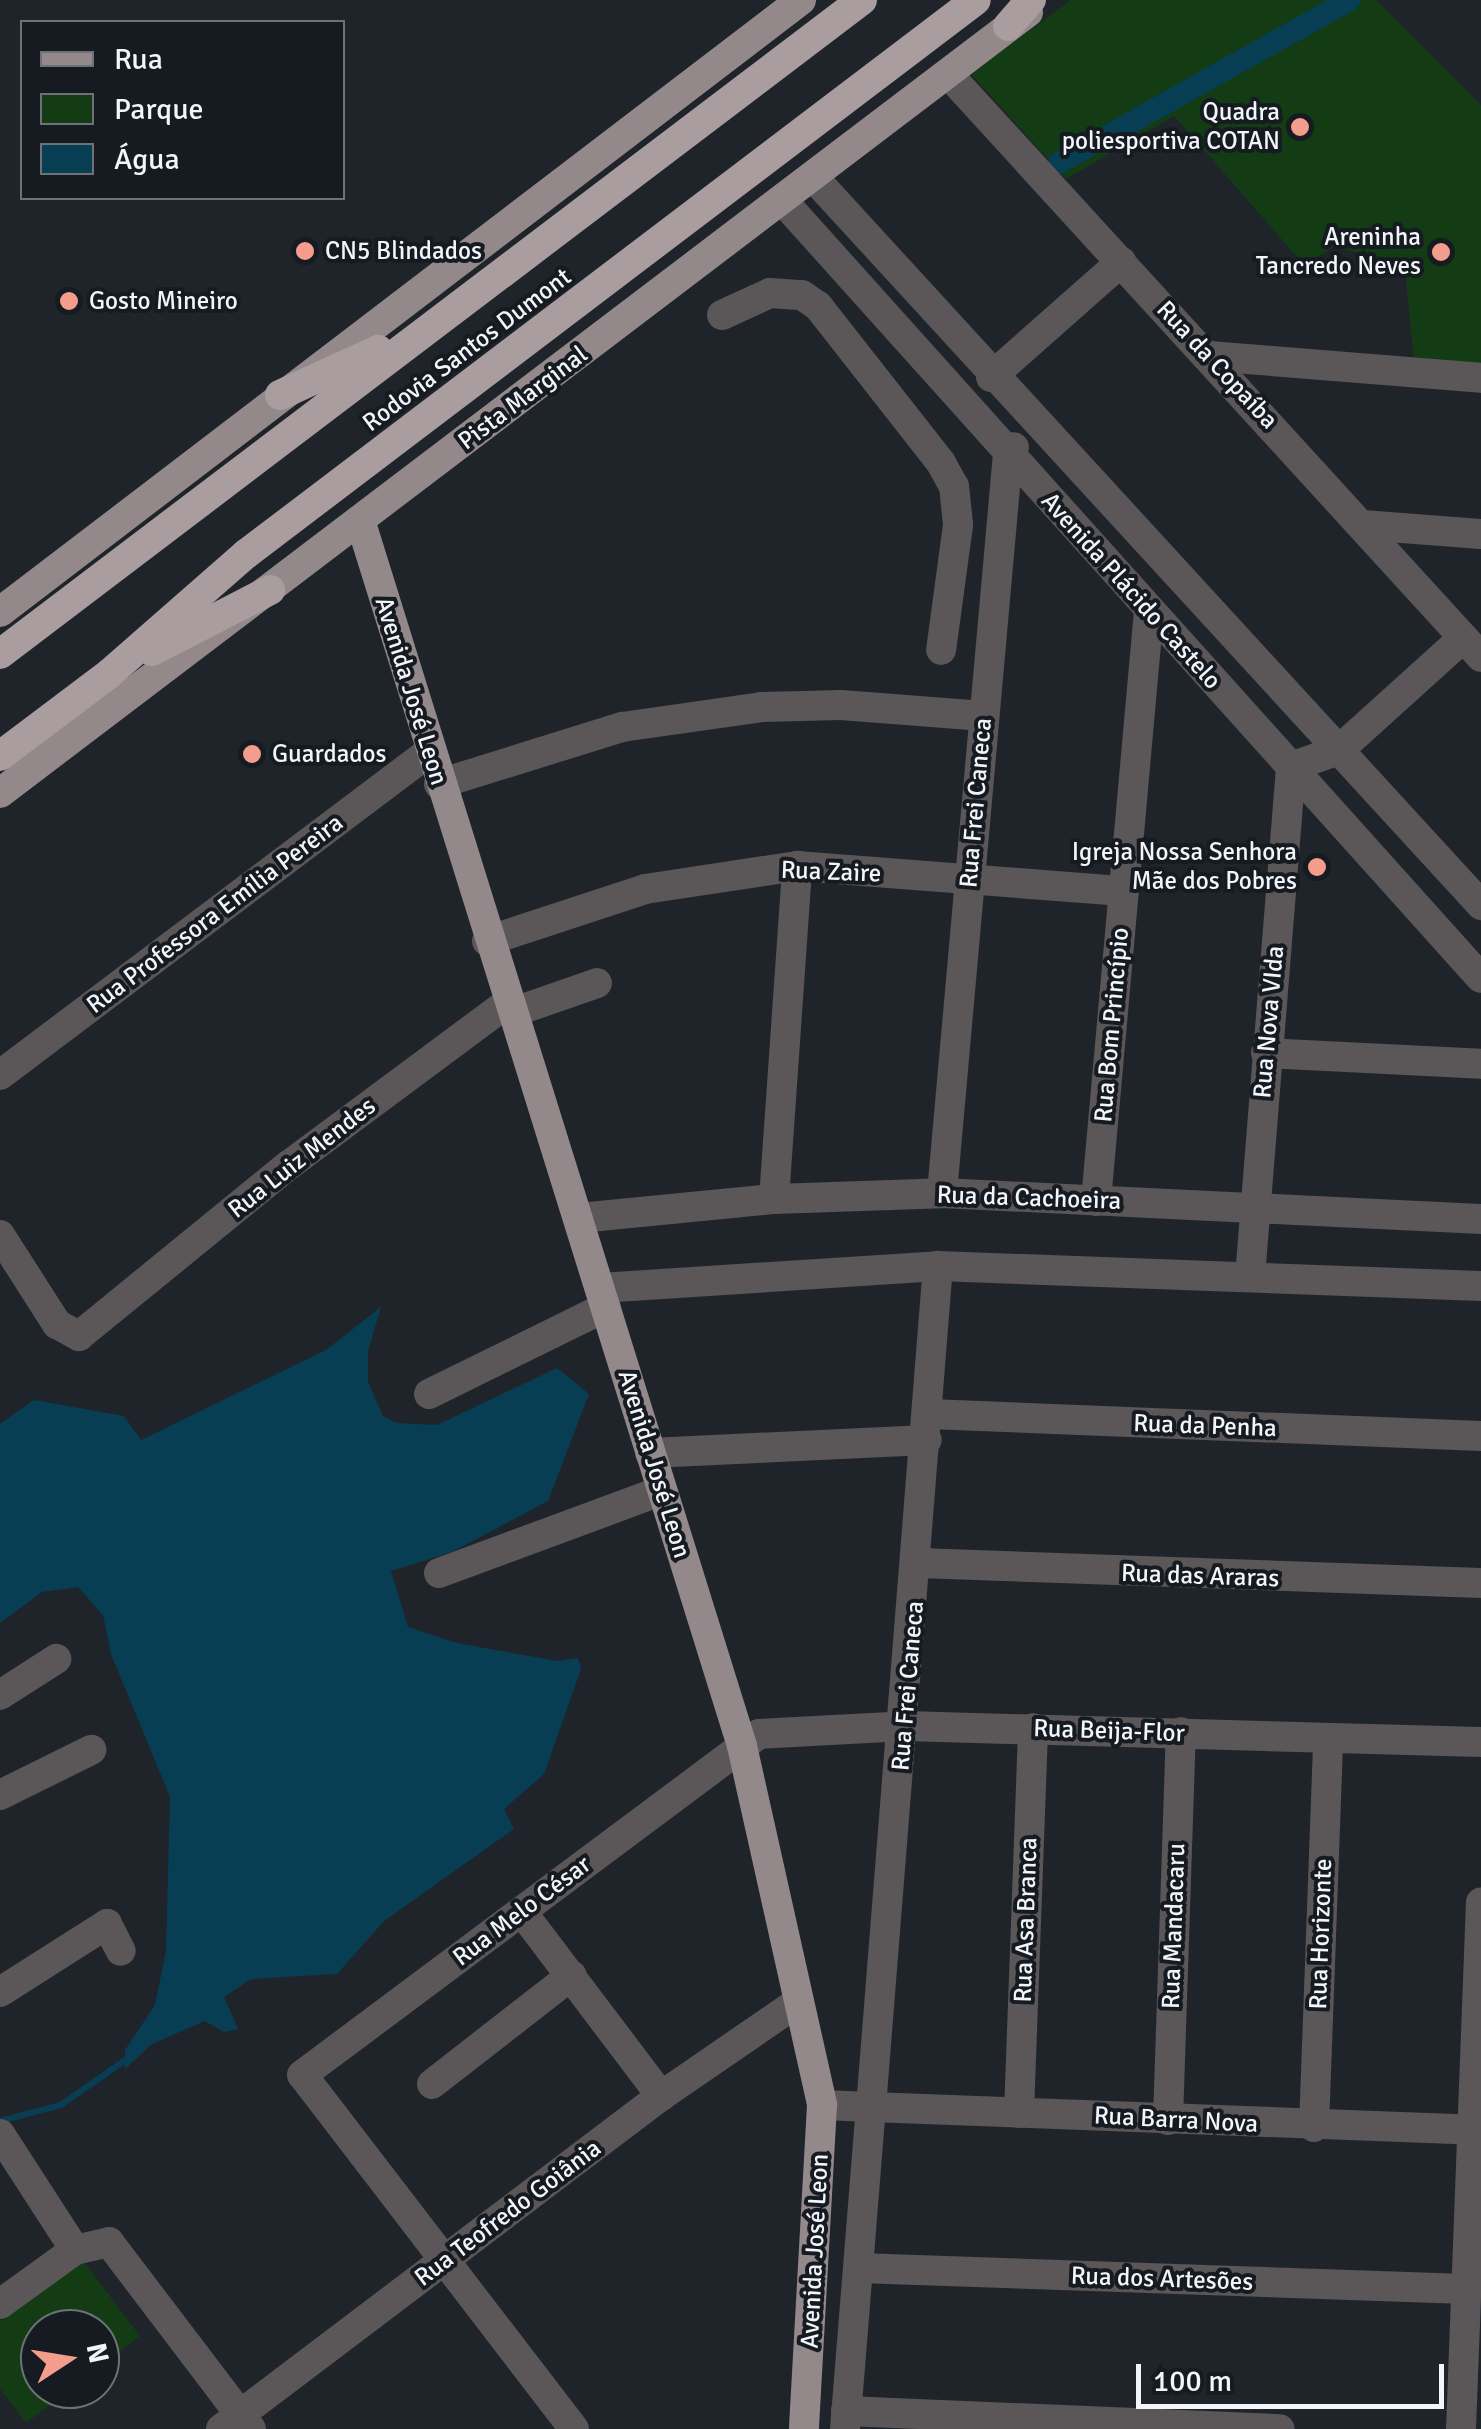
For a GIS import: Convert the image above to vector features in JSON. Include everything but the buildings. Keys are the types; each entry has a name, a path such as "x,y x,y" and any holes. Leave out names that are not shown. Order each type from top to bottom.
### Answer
{"highway":[{"name":"Rodovia Santos Dumont","path":"0,654 862,0"},
{"name":"Rodovia Santos Dumont","path":"0,756 110,673 246,554 976,0"},
{"path":"1008,26 1032,0"},
{"path":"280,395 430,326"},
{"path":"110,673 270,590"}],"main road":[{"path":"0,612 801,0"},
{"name":"Pista Marginal","path":"0,793 950,76 1044,0"},
{"name":"Avenida José Leon","path":"360,520 487,942 581,1226 742,1746 822,2106 804,2429"}],"street":[{"name":"Rua da Copaíba","path":"950,76 1472,648"},
{"name":"Avenida Plácido Castelo","path":"814,178 990,377 1481,905"},
{"name":"Avenida Plácido Castelo","path":"783,201 1481,978"},
{"path":"990,377 1121,262"},
{"path":"722,314 770,292 802,295 858,358 954,486 958,526 941,650"},
{"path":"858,358 893,326"},
{"path":"1209,356 1481,378"},
{"path":"1008,454 1037,425"},
{"name":"Rua Frei Caneca","path":"942,1194 1008,454"},
{"path":"1363,525 1481,534"},
{"name":"Rua Bom Princípio","path":"1096,1201 1149,610"},
{"path":"1291,767 1339,750 1472,648"},
{"path":"438,784 622,727 762,707 841,705 984,716"},
{"name":"Rua Professora Emília Pereira","path":"0,1076 429,752"},
{"name":"Rua Nova VIda","path":"1250,1273 1291,767"},
{"path":"774,1198 797,866"},
{"name":"Rua Zaire","path":"487,942 645,889 797,866 1123,891"},
{"name":"Rua Luiz Mendes","path":"0,1235 65,1334 79,1336 102,1322 288,1165 509,1008 597,983"},
{"path":"1266,1053 1481,1064"},
{"name":"Rua da Cachoeira","path":"581,1226 774,1198 942,1194 1096,1201 1253,1218 1481,1219"},
{"path":"429,1394 600,1288 938,1266 1250,1273 1481,1286"},
{"name":"Rua Frei Caneca","path":"846,2420 919,1563 938,1266"},
{"name":"Rua da Penha","path":"650,1454 928,1427 1481,1436"},
{"path":"439,1573 660,1491"},
{"name":"Rua das Araras","path":"919,1563 1481,1583"},
{"path":"0,1695 56,1659"},
{"name":"Rua Beija-Flor","path":"742,1746 759,1734 905,1726 1181,1732 1328,1741 1481,1742"},
{"name":"Rua Asa Branca","path":"1018,2112 1033,1728"},
{"name":"Rua Mandacaru","path":"1168,2120 1181,1732"},
{"name":"Rua Horizonte","path":"1314,2127 1328,1741"},
{"name":"Rua Melo César","path":"445,2259 302,2075 742,1746"},
{"path":"0,1795 91,1750"},
{"path":"1461,2429 1476,2130 1481,1902"},
{"path":"522,1912 661,2096"},
{"path":"0,1992 106,1924 122,1951"},
{"path":"432,2084 572,1975"},
{"name":"Rua Teofredo Goiânia","path":"238,2424 445,2259 661,2096 798,2002"},
{"path":"822,2106 871,2106"},
{"name":"Rua Barra Nova","path":"871,2106 1314,2127 1476,2130"},
{"path":"0,2134 75,2250"},
{"path":"0,2304 75,2250 109,2242 238,2424"},
{"path":"445,2259 574,2429"},
{"name":"Rua dos Artesões","path":"859,2268 1466,2289"},
{"path":"846,2420 1280,2429"}],"green space":[{"path":"1071,0 1376,0 1481,105 1481,368 1414,360 1405,273 1389,259 1334,247 1304,265 1174,116 1066,179 971,74"},
{"path":"82,2259 120,2309 20,2309 20,2409 45,2409 26,2423 0,2389 0,2321"},
{"path":"120,2309 140,2336 120,2352"}],"water":[{"path":"381,1307 368,1351 368,1382 383,1416 396,1423 437,1425 557,1368 589,1394 548,1501 452,1552 391,1571 408,1627 457,1643 557,1661 578,1658 581,1669 544,1774 504,1809 514,1829 384,1921 337,1974 251,1979 224,1997 238,2029 224,2032 205,2021 152,2044 125,2069 125,2050 155,2005 166,1950 170,1797 111,1654 103,1615 78,1587 42,1592 0,1623 0,1424 34,1400 124,1416 141,1440 326,1350"}],"waterway":[{"path":"1059,163 1349,0"},
{"path":"0,2121 61,2105 131,2056"}],"place":[{"name":"Quadra poliesportiva COTAN","path":"1300,127"},
{"name":"CN5 Blindados","path":"305,251"},
{"name":"Areninha Tancredo Neves","path":"1441,252"},
{"name":"Gosto Mineiro","path":"69,301"},
{"name":"Guardados","path":"252,754"},
{"name":"Igreja Nossa Senhora Mãe dos Pobres","path":"1317,867"}]}
